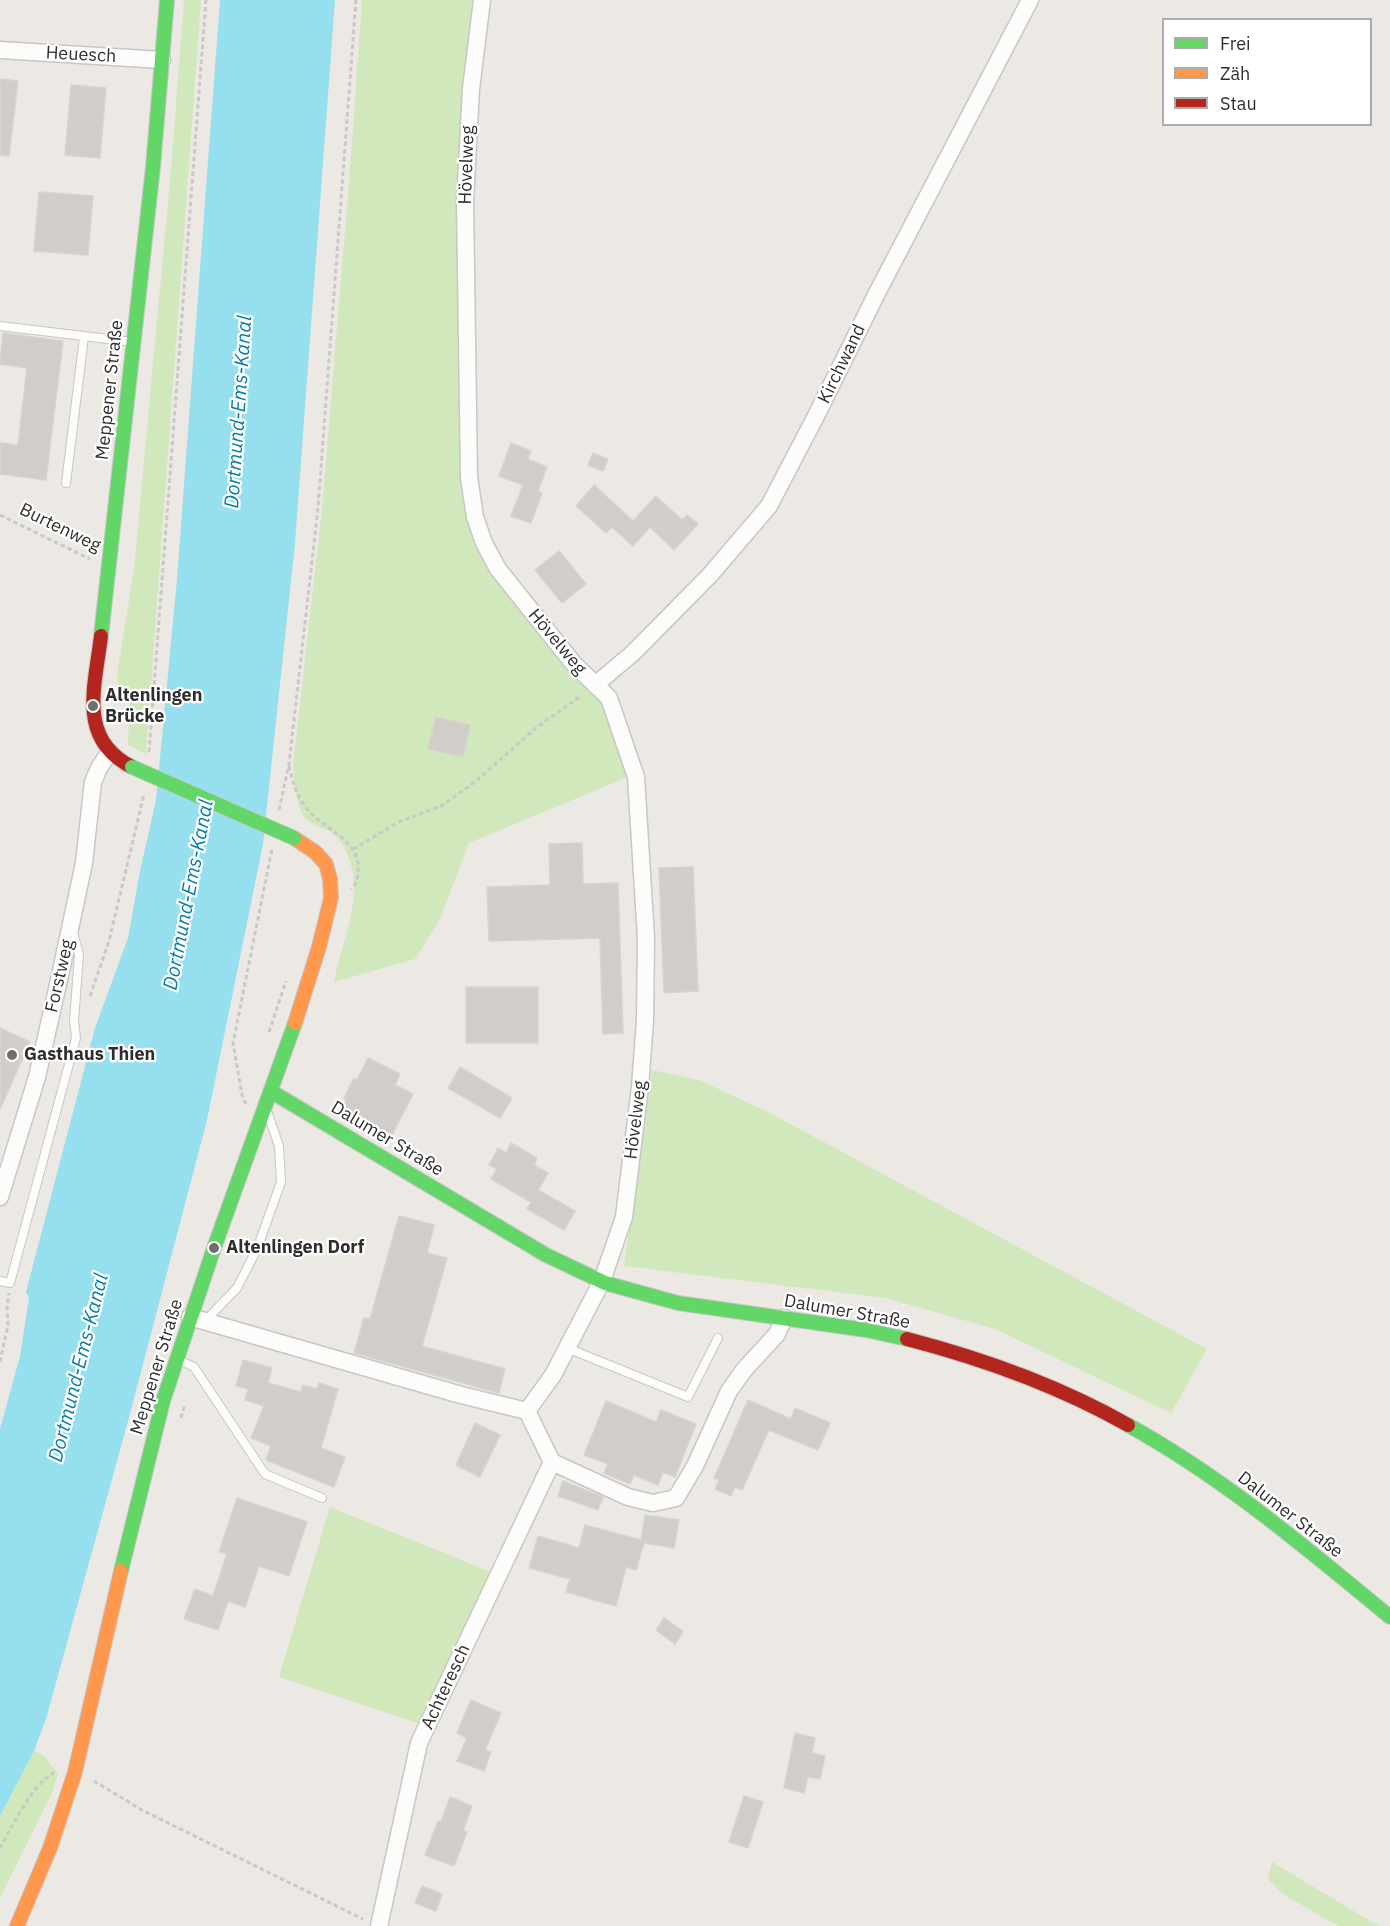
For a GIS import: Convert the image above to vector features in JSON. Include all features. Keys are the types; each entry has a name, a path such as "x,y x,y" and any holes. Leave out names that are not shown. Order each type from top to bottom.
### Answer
{"main road":[{"name":"Meppener Straße","path":"17,1926 50,1848 75,1772 163,1401 177,1358 198,1318 320,948 330,898 330,879 326,864 315,852 294,838 118,760 100,741 95,727 93,706 153,166 167,0"},
{"name":"Dalumer Straße","path":"272,1092 510,1233 574,1269 602,1281 632,1292 685,1303 840,1326 904,1339 992,1365 1049,1385 1100,1409 1188,1459 1248,1503 1390,1617"}],"street":[{"name":"Hövelweg","path":"482,0 471,89 465,202 469,477 472,497 484,543 498,569 573,663 609,698 636,777 646,938 645,1020 641,1076 624,1217 602,1281"},
{"name":"Kirchwand","path":"595,685 633,653 710,575 769,506 876,293 1030,0"},
{"name":"Heuesch","path":"0,50 162,60"},
{"name":"Forstweg","path":"0,1197 37,1077 71,927 84,863 93,782 109,753"},
{"path":"527,1411 553,1375 602,1281"},
{"path":"198,1318 461,1395 527,1411"},
{"path":"527,1411 552,1462 628,1497 653,1503 676,1498 695,1466 729,1391 744,1370 777,1334 784,1318"},
{"name":"Achteresch","path":"373,1923 419,1743 552,1462"}],"lane":[{"path":"0,326 133,342"},
{"path":"66,483 84,337"},
{"path":"0,1281 10,1283 76,1038 74,1021 79,956 71,927"},
{"path":"198,1318 237,1288 257,1250 281,1182 279,1146 266,1108"},
{"path":"567,1348 688,1397 718,1338"},
{"path":"177,1358 194,1367 265,1474 322,1498"}],"path":[{"path":"148,755 206,0"},
{"path":"279,811 289,764 318,508 356,0"},
{"name":"Burtenweg","path":"0,515 108,566"},
{"path":"353,849 399,822 443,805 476,781 537,727 595,685"},
{"path":"109,715 152,721"},
{"path":"289,764 295,792 309,811 353,849 359,864 357,884 349,892"},
{"path":"87,1005 109,941 145,789"},
{"path":"320,828 328,826"},
{"path":"259,1128 242,1095 233,1043 272,846"},
{"path":"0,1362 8,1325 7,1306 10,1283"},
{"path":"0,1848 25,1804 47,1777 58,1771 75,1772 91,1779 142,1810 373,1923"}],"green space":[{"path":"184,0 201,0 146,754 128,745 130,700 119,694 117,675 134,569 171,170"},
{"path":"362,0 482,0 464,201 480,543 606,700 630,776 469,843 440,919 415,959 334,982 353,900 351,863 337,837 304,817 296,795 293,765 322,509"},
{"path":"652,1070 699,1080 768,1112 1207,1349 1171,1413 995,1329 886,1298 624,1266"},
{"path":"330,1507 491,1572 420,1724 279,1677"},
{"path":"34,1751 45,1757 58,1774 52,1793 0,1898 0,1816"},
{"path":"1272,1862 1380,1926 1338,1926 1283,1894 1268,1879"}],"water":[{"name":"Dortmund-Ems-Kanal","path":"220,0 335,0 295,543 263,844 207,1120 130,1414 46,1719 34,1751 0,1816 0,1429 20,1356 29,1298 26,1292 95,1028 128,938 156,800 177,579"}],"building":[{"path":"0,79 18,81 9,156 0,155"},
{"path":"71,85 106,88 100,158 65,155"},
{"path":"39,192 93,196 88,255 34,251"},
{"path":"3,333 63,341 46,480 0,474 0,443 18,445 27,368 0,364"},
{"path":"511,443 531,451 528,459 547,467 538,491 542,493 531,523 511,516 523,485 499,476"},
{"path":"593,453 608,459 603,471 588,465"},
{"path":"594,485 633,521 656,496 682,520 687,515 698,524 674,550 650,527 633,546 612,527 606,533 576,506"},
{"path":"559,551 586,584 562,603 535,570"},
{"path":"436,717 470,725 463,757 428,749"},
{"path":"582,843 583,884 618,883 623,1033 603,1034 600,938 489,941 487,887 550,885 549,844"},
{"path":"693,867 698,991 664,993 659,868"},
{"path":"466,987 538,987 538,1043 466,1043"},
{"name":"Gasthaus Thien","path":"0,1028 30,1042 0,1109"},
{"path":"368,1058 400,1074 395,1085 413,1094 391,1137 341,1111 346,1100 344,1098 354,1078 357,1080"},
{"path":"460,1067 512,1098 500,1118 448,1088"},
{"path":"511,1143 537,1158 534,1165 548,1173 538,1190 575,1211 564,1230 527,1209 531,1202 491,1179 497,1169 489,1165 498,1148 506,1153"},
{"path":"399,1216 434,1225 427,1253 447,1258 422,1346 505,1369 499,1393 354,1353 364,1318 370,1319"},
{"path":"243,1360 272,1368 268,1383 301,1392 303,1385 317,1389 319,1383 338,1389 321,1448 345,1457 334,1487 266,1460 271,1446 251,1438 264,1406 245,1400 248,1389 236,1386"},
{"path":"748,1400 791,1419 795,1408 830,1423 818,1450 769,1430 742,1490 735,1487 731,1496 715,1489 719,1480 714,1478"},
{"path":"606,1401 656,1422 661,1410 696,1424 675,1477 663,1472 658,1485 634,1475 630,1484 604,1473 608,1464 584,1455"},
{"path":"475,1423 500,1435 480,1477 456,1465"},
{"path":"563,1481 603,1497 598,1510 558,1496"},
{"path":"237,1498 307,1522 289,1576 259,1566 245,1607 228,1601 218,1630 184,1619 195,1589 213,1596 227,1554 219,1552"},
{"path":"645,1515 679,1520 674,1548 644,1543 636,1570 626,1567 616,1606 566,1592 570,1579 529,1568 538,1536 579,1548 585,1525 641,1540"},
{"path":"664,1618 683,1631 675,1644 656,1630"},
{"path":"471,1700 501,1713 485,1750 491,1752 484,1771 457,1761 467,1738 457,1733"},
{"path":"795,1733 815,1738 812,1753 825,1756 820,1779 808,1777 804,1793 784,1788"},
{"path":"744,1796 763,1802 748,1848 729,1842"},
{"path":"450,1797 472,1806 463,1831 467,1832 454,1866 425,1855"},
{"path":"422,1886 442,1894 436,1911 415,1903"}],"traffic: fast":[{"path":"101,636 153,167 167,0"},
{"path":"132,767 294,838"},
{"path":"121,1571 163,1401 214,1248 295,1023"},
{"path":"272,1092 546,1255 605,1283 678,1303 866,1330 907,1339"},
{"path":"1128,1425 1198,1468 1264,1515 1390,1617"}],"traffic: slow":[{"path":"294,838 315,852 326,864 331,898 319,947 295,1023"},
{"path":"17,1926 50,1848 75,1772 121,1571"}],"traffic: jam":[{"path":"101,636 94,692 96,727 103,742 115,755 132,767"},
{"path":"907,1339 964,1355 1020,1375 1075,1398 1128,1425"}],"place":[{"name":"Altenlingen Brücke","path":"93,706"},
{"name":"Gasthaus Thien","path":"12,1055"},
{"name":"Altenlingen Dorf","path":"214,1248"}]}
